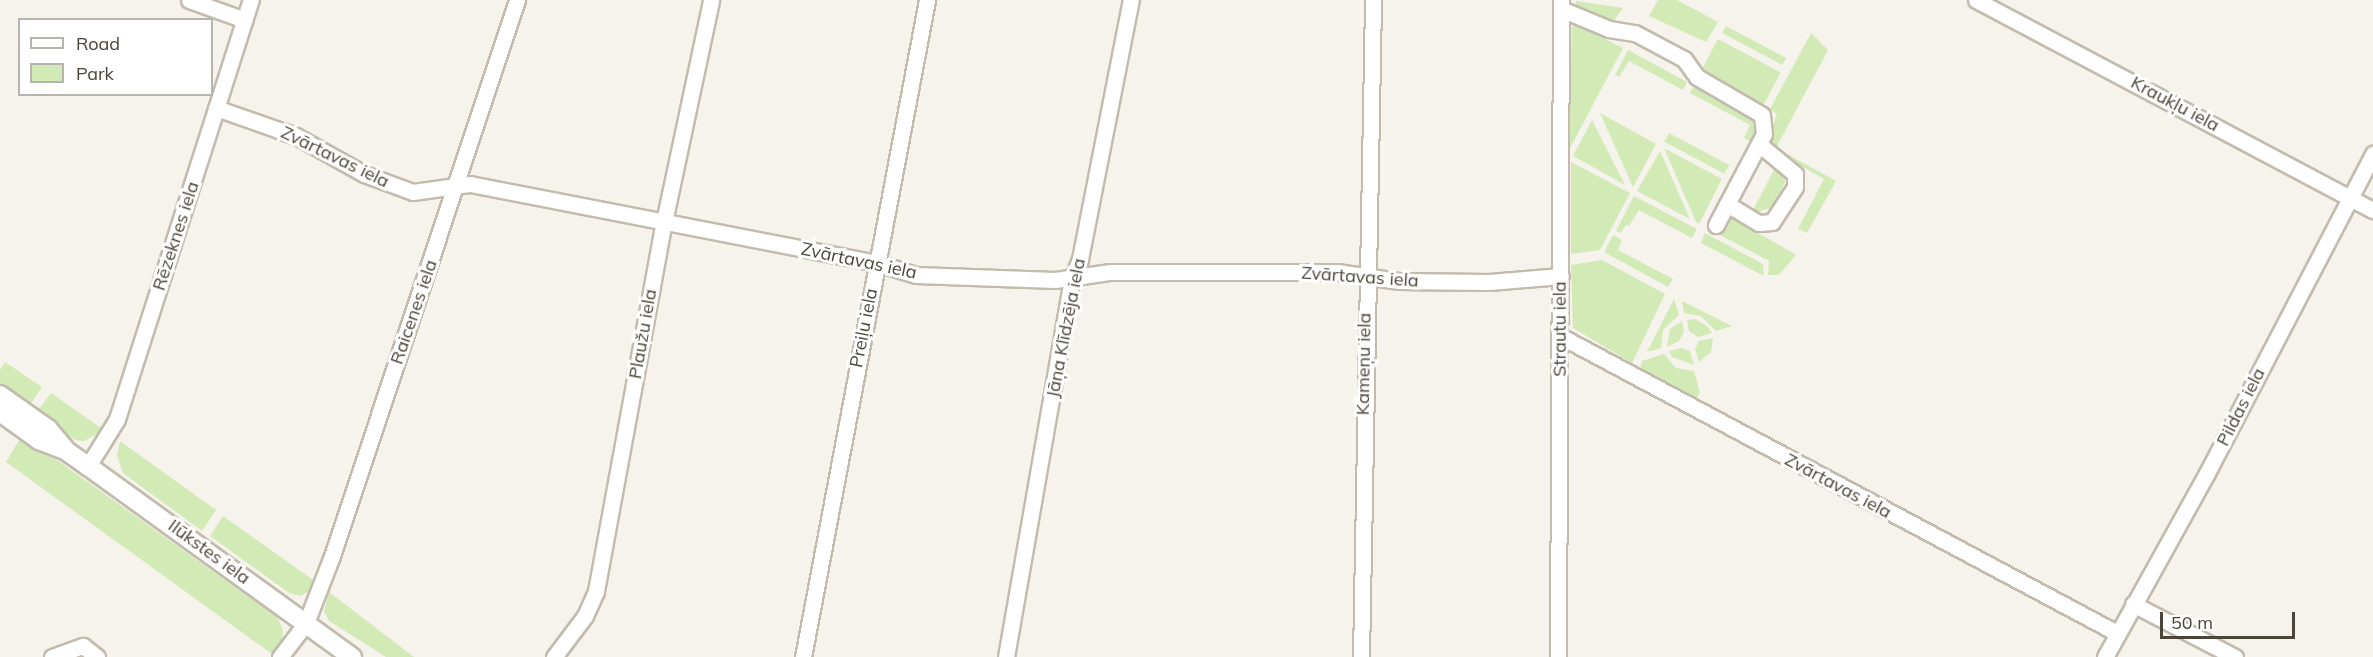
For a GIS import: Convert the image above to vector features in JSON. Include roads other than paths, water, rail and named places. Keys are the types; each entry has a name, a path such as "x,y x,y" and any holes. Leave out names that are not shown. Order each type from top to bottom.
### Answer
{"street":[{"path":"189,0 245,20"},
{"name":"Rēzeknes iela","path":"88,466 117,419 251,0"},
{"name":"Raicenes iela","path":"280,657 306,622 458,184 517,0"},
{"name":"Plaužu iela","path":"554,657 585,616 596,591 664,222 711,0"},
{"name":"Preiļu iela","path":"803,657 927,0"},
{"name":"Jāņa Klīdzēja iela","path":"1006,657 1072,279 1131,0"},
{"name":"Kameņu iela","path":"1361,657 1365,278 1373,0"},
{"name":"Kraukļu iela","path":"1976,0 2373,210"},
{"path":"1561,4 1622,33 1635,33 1684,58 1697,77 1762,116 1764,134 1716,225"},
{"name":"Strautu iela","path":"1558,657 1561,4"},
{"name":"Zvārtavas iela","path":"216,108 296,136 386,183 413,192 458,184 877,263 916,275 1072,279 1110,272 1337,272 1365,278 1489,282 1561,276"},
{"path":"1727,204 1759,223 1772,222 1781,214 1796,187 1795,174 1759,144"},
{"name":"Pildas iela","path":"2105,657 2207,473 2373,154"},
{"name":"Zvārtavas iela","path":"1560,336 2117,633"},
{"name":"Ilūkstes iela","path":"0,395 48,429 65,450"},
{"name":"Ilūkstes iela","path":"0,412 39,440 65,450 88,466 306,622 351,657"},
{"path":"2133,604 2235,657"},
{"path":"52,657 83,646 97,657"}]}
